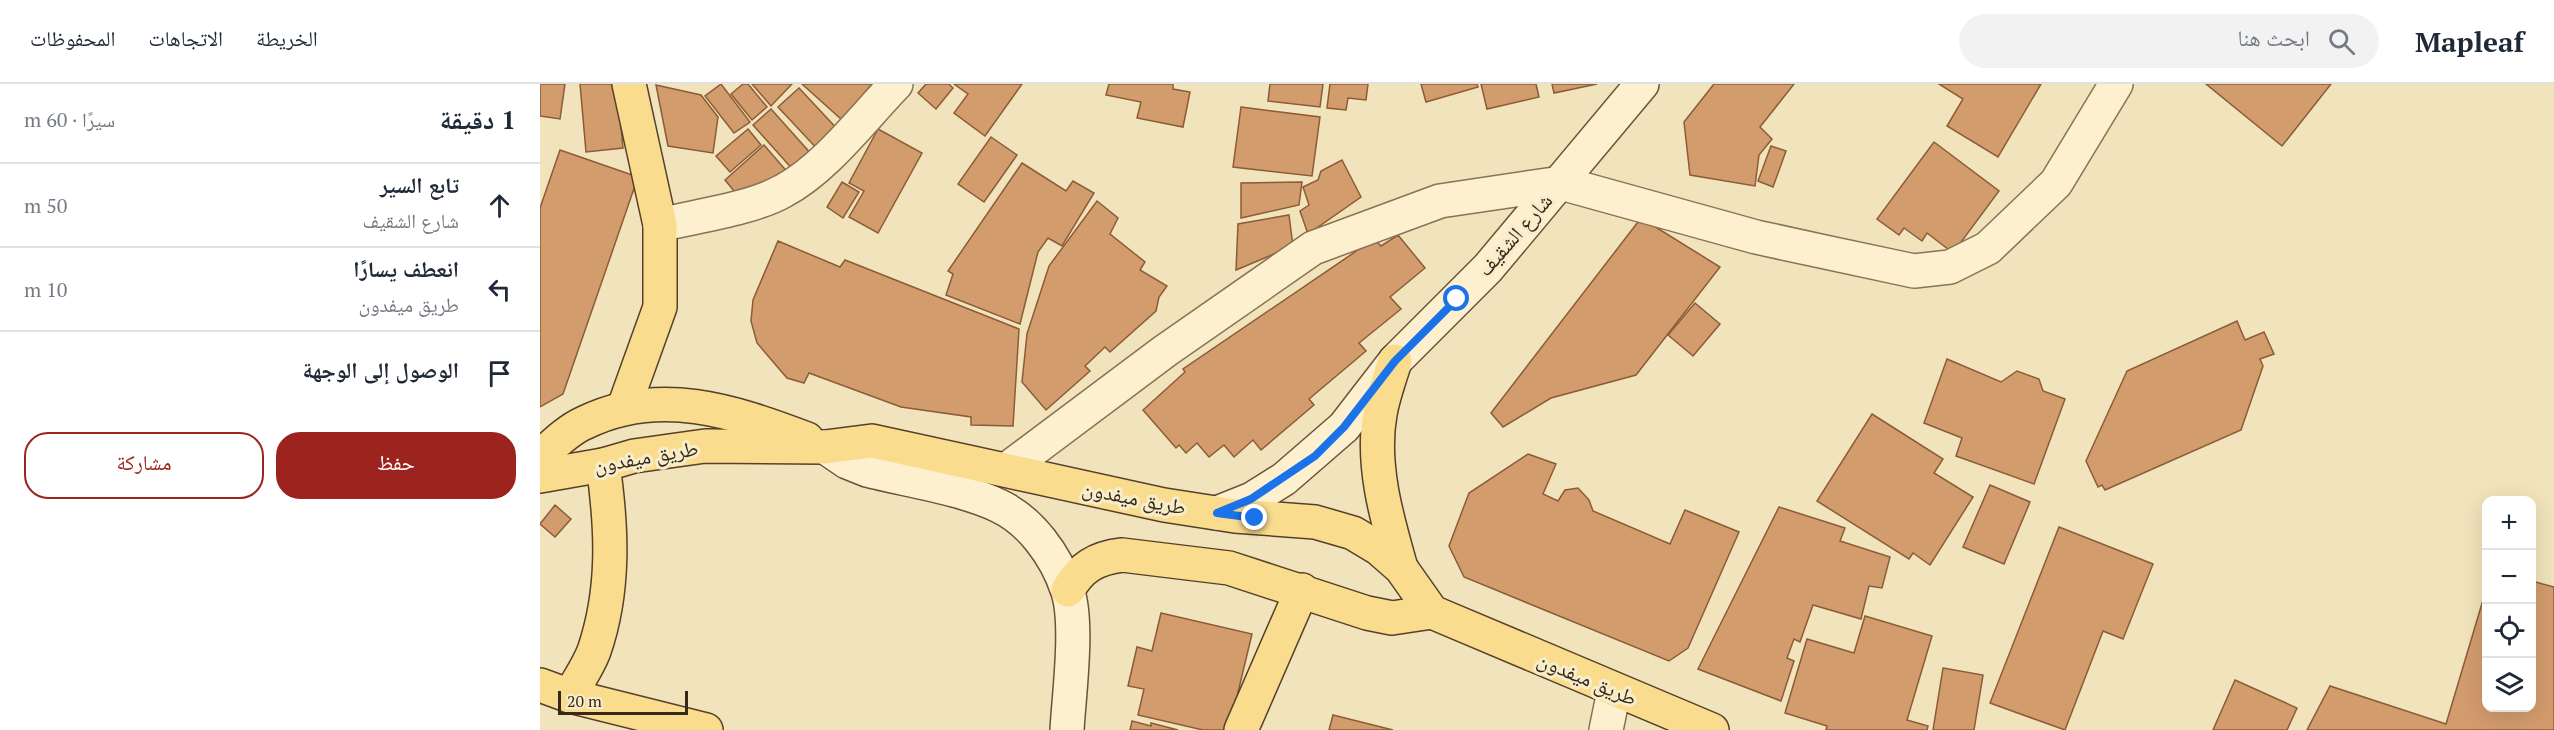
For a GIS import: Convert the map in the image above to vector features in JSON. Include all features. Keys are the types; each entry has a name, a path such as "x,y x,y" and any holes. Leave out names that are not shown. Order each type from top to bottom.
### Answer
{"main road":[{"path":"624,407 660,307 660,225 629,84"},
{"path":"1395,361 1379,414 1378,464 1387,517 1401,568"},
{"name":"طريق ميفدون","path":"540,457 582,423 624,407 672,402 728,413 825,447"},
{"name":"طريق ميفدون","path":"540,477 603,465 634,456 705,446 825,447 872,441 1164,506 1315,522 1353,533 1378,548 1401,568 1432,612 1614,691 1712,730"},
{"path":"555,690 593,653 606,604 612,554 603,465"},
{"path":"1068,590 1084,568 1108,557 1122,555 1229,568 1367,613 1392,618 1412,617 1432,612"},
{"path":"1241,730 1302,590"},
{"path":"555,690 706,730"}],"street":[{"path":"660,225 755,201 789,188 828,155 896,84"},
{"name":"شارع الشقيف","path":"1217,513 1251,499 1315,456 1344,427 1395,361 1488,268 1642,84"},
{"path":"1006,470 1165,351 1313,248 1440,201 1561,183 1756,237 1825,252 1914,271 1950,267 1988,248 2056,183 2116,84"},
{"path":"825,447 847,462 867,470 999,506 1033,531 1044,545 1068,590 1071,624 1067,730"},
{"path":"1606,730 1614,691"}],"building":[{"path":"540,84 565,84 560,119 540,116"},
{"path":"580,84 617,84 623,148 586,152"},
{"path":"721,84 750,122 734,133 705,96"},
{"path":"743,84 748,84 767,107 752,120 731,94"},
{"path":"752,84 792,84 771,106"},
{"path":"802,84 872,84 842,120"},
{"path":"926,84 949,84 953,88 936,109 918,93"},
{"path":"954,84 1022,84 985,136 954,113 968,94"},
{"path":"1109,84 1173,84 1173,89 1190,92 1183,127 1137,118 1141,102 1106,95"},
{"path":"1270,84 1323,84 1320,107 1268,101"},
{"path":"1330,84 1368,84 1366,100 1348,98 1346,110 1327,108"},
{"path":"1421,84 1477,84 1478,87 1426,102"},
{"path":"1481,84 1536,84 1539,97 1487,109"},
{"path":"1552,84 1597,84 1554,93"},
{"path":"1714,84 1794,84 1760,127 1772,139 1759,155 1755,186 1690,175 1684,122"},
{"path":"1939,84 2041,84 1998,157 1947,126 1963,99"},
{"path":"2206,84 2331,84 2282,146"},
{"path":"656,85 701,95 718,117 713,153 668,146"},
{"path":"799,88 841,133 821,153 778,107"},
{"path":"1241,107 1320,117 1312,176 1233,167"},
{"path":"771,109 813,156 795,172 753,125"},
{"path":"748,129 761,145 730,172 716,156"},
{"path":"878,129 922,153 878,233 849,217 864,191 849,183"},
{"path":"991,137 1017,155 984,202 958,184"},
{"path":"1934,142 1999,191 1953,253 1927,233 1922,241 1904,228 1899,235 1877,219"},
{"path":"764,145 790,175 744,203 725,180"},
{"path":"1771,146 1786,151 1773,187 1758,181"},
{"path":"560,150 638,177 563,394 540,407 540,208"},
{"path":"1342,160 1361,197 1308,234 1300,211 1309,205 1303,187 1318,180 1321,171"},
{"path":"1022,163 1066,191 1073,181 1094,193 1062,246 1048,238 1038,252 1020,324 946,295 953,274 948,271"},
{"path":"842,182 859,192 843,218 827,207"},
{"path":"1302,182 1299,205 1241,218 1241,183"},
{"path":"1097,201 1118,218 1110,234 1145,262 1140,270 1167,286 1159,297 1156,311 1110,352 1105,347 1085,366 1090,371 1046,410 1022,382 1027,334 1049,266"},
{"path":"1289,215 1293,246 1236,270 1238,224"},
{"path":"1641,218 1720,267 1636,375 1551,398 1503,427 1491,413"},
{"path":"1398,235 1425,268 1390,297 1401,309 1359,343 1366,351 1309,399 1314,405 1261,450 1253,440 1234,457 1224,445 1209,457 1197,443 1186,453 1179,445 1176,448 1143,410 1185,372 1183,369 1374,239 1381,246"},
{"path":"778,241 840,267 845,260 1019,329 1013,426 971,425 971,417 901,407 809,373 804,383 787,378 757,343 751,321 753,300"},
{"path":"1695,303 1720,324 1693,356 1668,335"},
{"path":"2237,321 2245,340 2264,332 2274,354 2260,359 2263,366 2241,430 2105,490 2102,485 2098,487 2086,461 2127,371"},
{"path":"1947,359 2001,382 2017,371 2039,379 2043,391 2065,399 2034,484 1956,456 1962,438 1924,423"},
{"path":"1872,414 1943,459 1934,473 1973,497 1930,565 1913,553 1909,559 1817,501"},
{"path":"1528,454 1556,464 1543,494 1558,501 1565,490 1578,488 1589,500 1593,511 1670,544 1685,510 1739,532 1688,648 1669,661 1464,577 1449,546 1469,493"},
{"path":"1990,485 2030,502 2004,564 1963,547"},
{"path":"555,505 571,519 555,537 540,524"},
{"path":"1779,507 1845,528 1840,541 1890,557 1882,588 1869,586 1861,619 1813,605 1800,642 1794,639 1787,658 1794,661 1781,701 1698,669"},
{"path":"2059,527 2153,564 2123,639 2103,631 2065,730 1990,703"},
{"path":"2536,582 2554,587 2554,730 2307,730 2330,686 2446,724 2482,603 2482,712 2536,712"},
{"path":"1161,613 1252,634 1229,730 1203,730 1138,715 1144,689 1128,686 1137,647 1152,651"},
{"path":"1865,616 1932,636 1907,720 1928,726 1927,730 1826,730 1827,726 1785,713 1807,639 1854,653"},
{"path":"1943,668 1983,675 1974,730 1933,730"},
{"path":"2235,680 2297,708 2287,730 2213,730"},
{"path":"1333,715 1393,730 1329,730"},
{"path":"1132,721 1151,726 1151,723 1178,730 1130,730"}],"route":[{"path":"1255,518 1217,513 1251,499 1284,479 1315,456 1371,395 1395,361 1457,299"}]}
